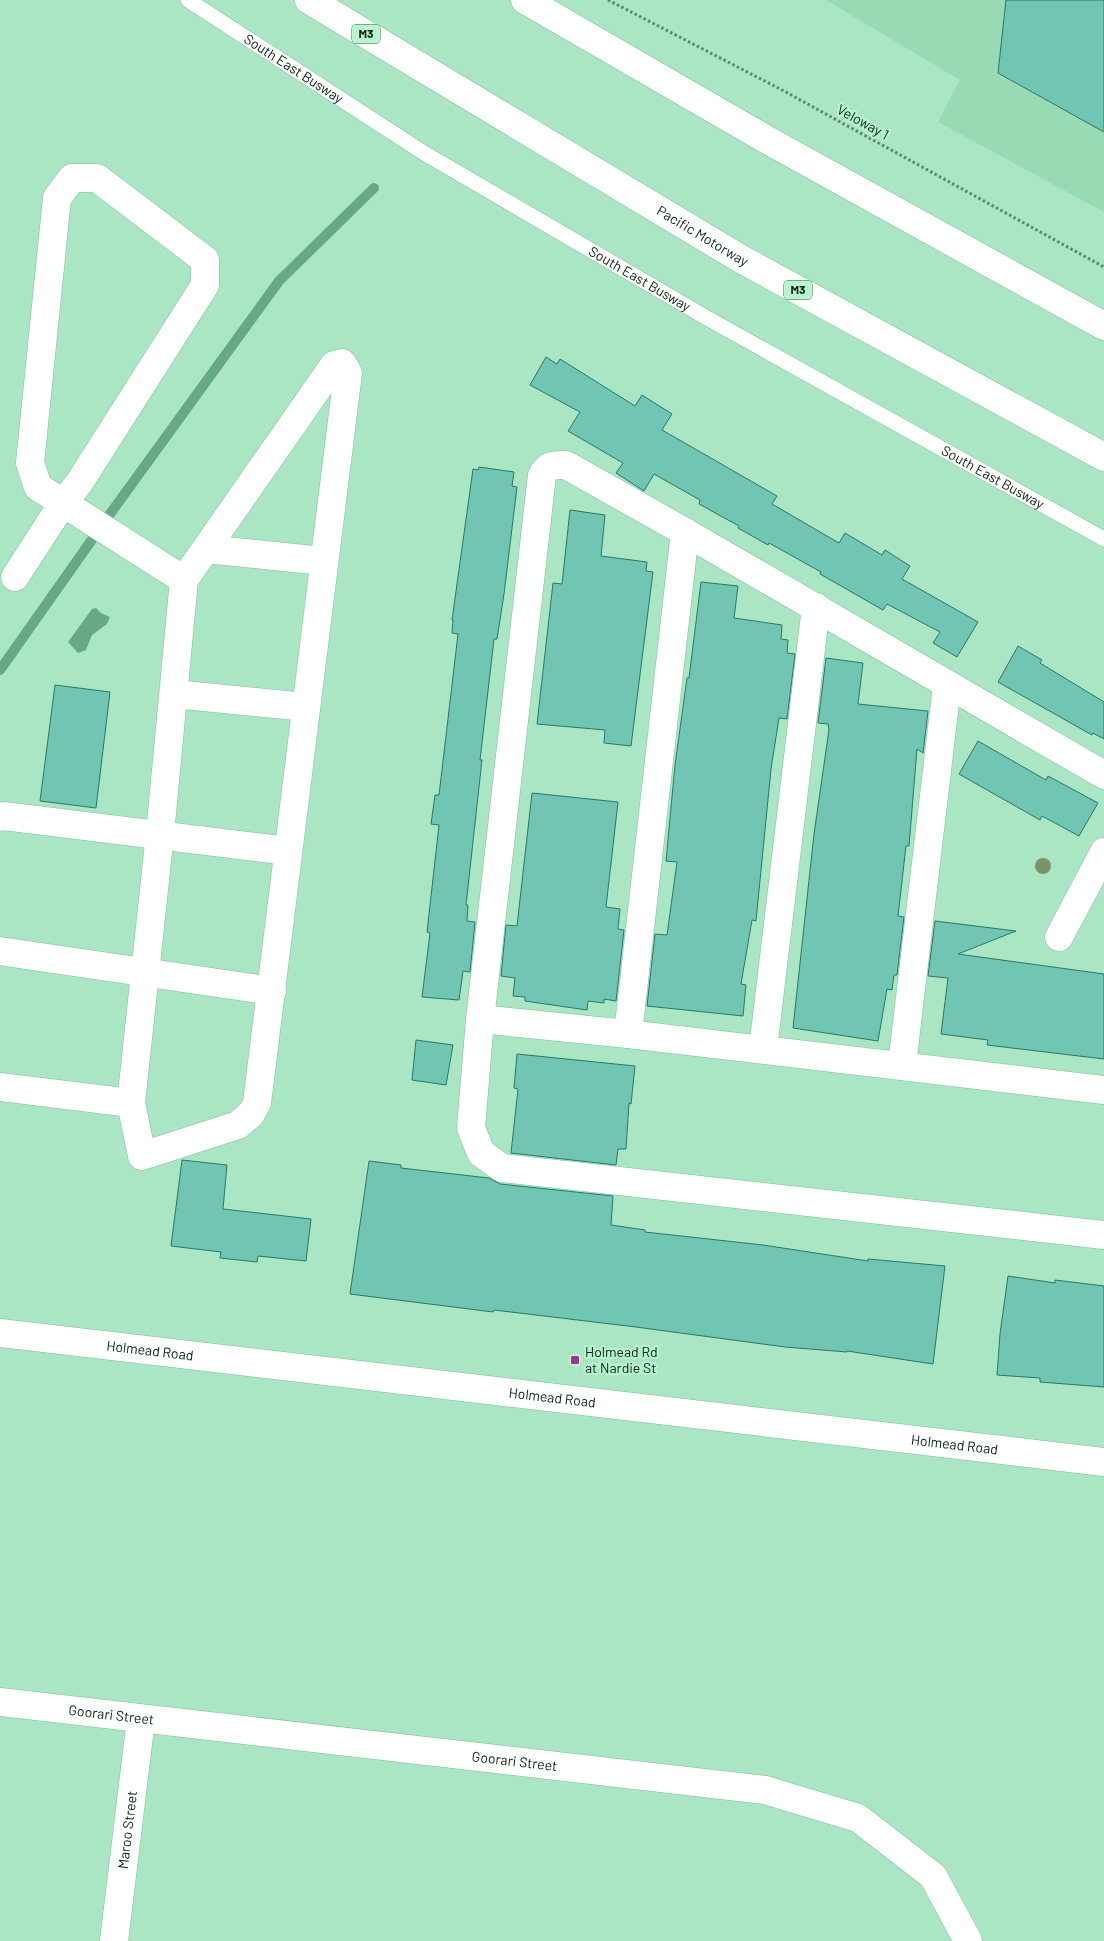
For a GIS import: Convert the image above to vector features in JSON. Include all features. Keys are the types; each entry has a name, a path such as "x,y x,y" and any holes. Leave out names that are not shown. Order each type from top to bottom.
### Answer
{"main road":[{"name":"Pacific Motorway","path":"310,0 741,259 1104,457"},
{"path":"525,0 769,141 1104,326"},
{"path":"15,577 63,502 80,482 205,285 205,260 97,178 72,178 58,198 30,463 38,487 63,502 184,580"},
{"path":"342,363 348,373 257,1104 251,1114 238,1125 142,1156 131,1103 160,834 184,580 334,365 342,363"},
{"path":"1104,776 946,686 685,532 566,465 553,465 547,468 542,475 480,1019 470,1128 481,1153 502,1168 1104,1235"},
{"path":"628,1034 685,532"},
{"path":"206,549 324,560"},
{"path":"763,1049 816,608"},
{"path":"902,1065 946,686"},
{"path":"174,694 306,707"},
{"path":"0,817 160,834 288,851"},
{"path":"1059,937 1104,852"},
{"path":"0,951 272,991"},
{"path":"480,1019 763,1049 1104,1090"},
{"path":"0,1087 131,1103"},
{"name":"Holmead Road","path":"0,1333 1104,1462"},
{"name":"Goorari Street","path":"0,1702 766,1790 858,1818 933,1876 968,1941"},
{"name":"Maroo Street","path":"114,1941 141,1718"}],"lane":[{"name":"South East Busway","path":"188,0 424,153 707,318 1104,539"}],"path":[{"name":"Veloway 1","path":"608,0 784,91 1104,268"}],"shaded area":[{"path":"826,0 1104,0 1104,212 938,122 960,80"},
{"path":"96,608 101,613 110,617 107,624 92,635 86,650 78,653 68,642 92,609"}],"building":[{"path":"1006,0 1104,0 1104,132 998,73"},
{"path":"546,357 557,364 560,359 635,406 642,395 672,414 662,430 777,496 772,504 839,543 845,533 882,555 885,550 910,566 902,579 978,622 957,657 933,643 940,632 887,604 883,610 820,574 821,572 738,528 739,526 699,504 700,500 654,474 644,491 616,473 623,463 568,431 580,412 530,385"},
{"path":"479,467 514,472 512,486 517,487 504,594 497,639 494,639 480,760 482,760 466,905 468,905 467,921 475,922 470,972 463,971 459,1000 422,997 430,933 427,932 439,825 431,824 435,795 439,795 458,634 452,633 452,620 473,469 478,470"},
{"path":"570,510 605,515 601,556 647,562 646,571 653,572 631,746 604,743 605,730 537,724 553,583 562,584"},
{"path":"701,582 738,586 734,618 782,625 781,639 788,640 787,653 795,654 787,719 779,718 771,769 756,921 752,920 741,984 746,985 743,1016 647,1006 655,934 667,935 677,862 666,861 675,765 687,678 689,678"},
{"path":"1018,646 1042,660 1040,663 1104,702 1104,739 1093,733 1092,735 998,682"},
{"path":"826,658 863,663 858,704 928,711 923,753 917,749 909,846 906,846 898,916 904,917 897,975 894,975 892,990 887,989 878,1041 793,1028 814,834 829,730 828,724 818,723"},
{"path":"55,685 110,692 96,808 40,801"},
{"path":"978,741 1046,780 1048,776 1098,803 1079,836 1042,816 1040,820 959,774"},
{"path":"532,793 618,802 606,907 620,909 618,929 624,930 616,1001 604,999 604,1003 588,1001 587,1010 525,1001 525,997 513,996 515,978 501,976 506,925 517,926"},
{"path":"935,921 1016,931 958,954 1104,974 1104,1059 987,1045 988,1040 941,1034 948,978 928,976"},
{"path":"416,1040 453,1045 446,1085 412,1080"},
{"path":"517,1054 635,1066 631,1104 629,1103 626,1149 618,1149 616,1165 511,1153 518,1089 514,1088"},
{"path":"182,1160 227,1165 223,1209 311,1219 306,1261 258,1256 257,1262 220,1258 221,1252 171,1246"},
{"path":"369,1161 401,1165 401,1168 489,1178 500,1184 613,1196 611,1225 645,1230 645,1232 763,1245 868,1261 868,1259 945,1266 933,1364 847,1351 785,1347 636,1327 350,1294"},
{"path":"1008,1276 1055,1283 1055,1280 1104,1286 1104,1387 1040,1382 1040,1378 997,1375 1000,1334"}],"waterway":[{"path":"0,670 110,514 279,281 374,188"}],"place":[{"name":"Holmead Rd at Nardie St","path":"575,1360"}]}
